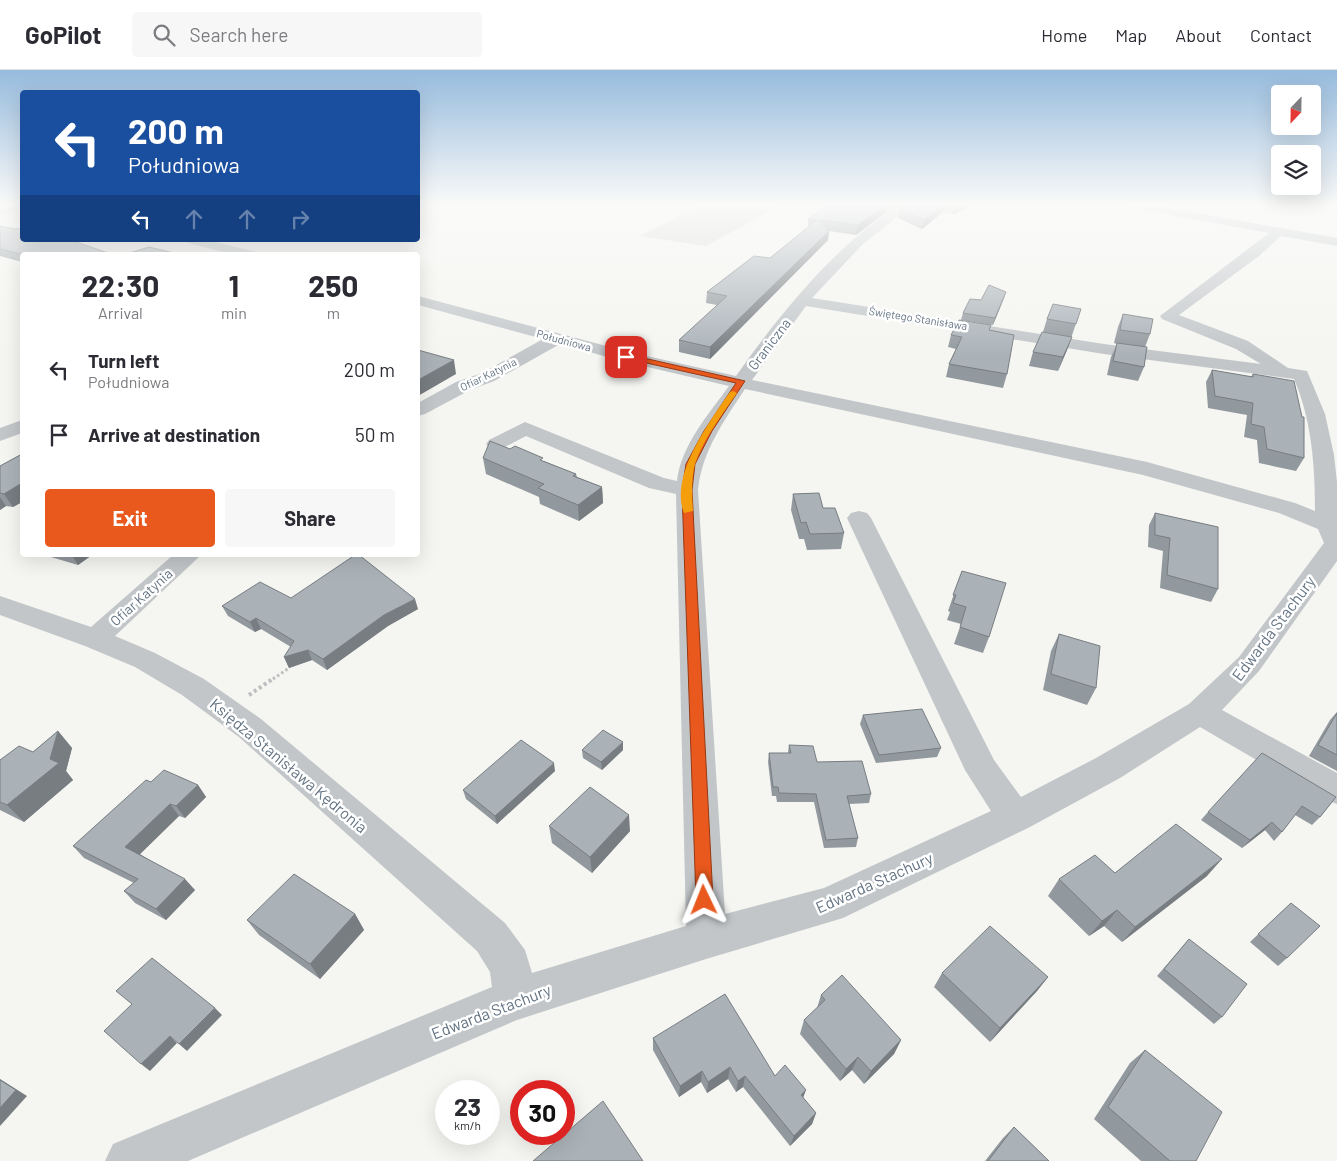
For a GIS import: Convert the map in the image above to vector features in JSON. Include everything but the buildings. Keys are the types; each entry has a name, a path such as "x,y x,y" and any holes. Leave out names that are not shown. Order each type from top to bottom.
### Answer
{"street":[{"name":"Graniczna","path":"706,939 687,490 691,464 708,431 741,381 802,300 846,254"},
{"path":"1253,254 1168,316 1242,345 1293,374 1312,398 1332,492 1333,537"},
{"name":"Świętego Stanisława","path":"802,300 1104,350 1293,374"},
{"name":"Południowa","path":"420,301 626,357 741,381 877,413 1147,469 1287,508 1333,537"},
{"name":"Ofiar Katynia","path":"420,409 464,386 488,377 558,338"},
{"path":"0,435 20,427"},
{"path":"496,444 525,428 657,483 687,490"},
{"path":"859,518 982,770 1015,817"},
{"name":"Edwarda Stachury","path":"130,1161 515,999 706,939 830,905 1015,817 1108,768 1200,712 1249,664 1333,537"},
{"name":"Ofiar Katynia","path":"95,639 186,557"},
{"name":"Księdza Stanisława Kędronia","path":"0,605 95,639 145,660 193,686 250,728 490,936 510,965 515,999"},
{"path":"1200,712 1337,790"}],"path":[{"path":"226,711 289,668"}],"slow traffic":[{"path":"688,511 687,490 691,464 708,431 733,393"}],"route":[{"path":"626,357 741,381 708,431 691,464 687,490 704,900"}]}
